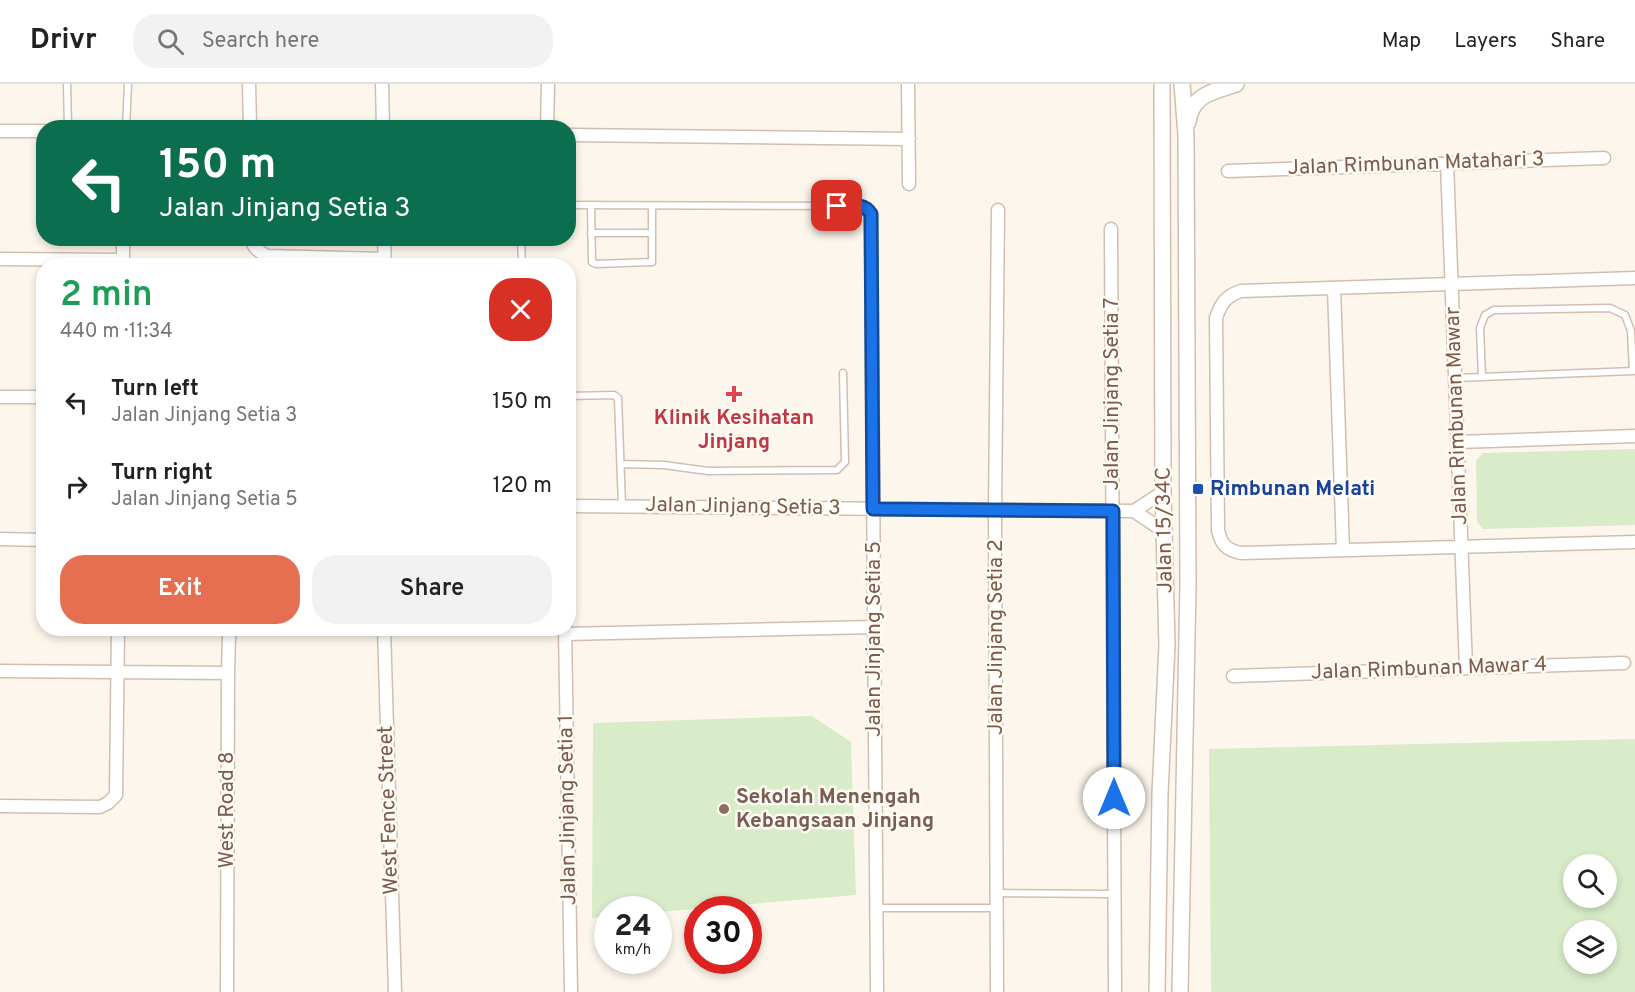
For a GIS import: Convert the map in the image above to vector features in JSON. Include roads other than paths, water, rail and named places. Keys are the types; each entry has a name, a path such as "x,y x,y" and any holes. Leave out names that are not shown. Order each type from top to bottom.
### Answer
{"street":[{"path":"249,84 250,120"},
{"path":"382,84 383,120"},
{"path":"547,120 548,84"},
{"path":"909,84 909,184"},
{"name":"Jalan 15/34C","path":"1157,992 1160,793 1167,645 1163,492 1162,86 1220,84"},
{"path":"1186,135 1188,116 1199,98 1236,84"},
{"name":"Jalan 15/34C","path":"1180,992 1188,585 1186,135 1182,85"},
{"path":"0,131 36,131"},
{"path":"576,135 909,139"},
{"name":"Jalan Rimbunan Matahari 3","path":"1228,171 1604,158"},
{"name":"Jalan Rimbunan Mawar","path":"1448,163 1466,668"},
{"name":"Jalan Jinjang Setia 2","path":"997,992 995,510 998,210"},
{"name":"Jalan Jinjang Setia 5","path":"871,214 877,992"},
{"name":"Jalan Jinjang Setia 7","path":"1112,229 1115,992"},
{"path":"255,246 258,251 267,256 306,258"},
{"path":"0,260 36,261"},
{"path":"1635,278 1241,291 1228,296 1220,306 1216,318 1218,530 1221,542 1229,550 1241,553 1635,542"},
{"path":"1334,288 1343,550"},
{"path":"0,397 36,397"},
{"path":"1458,442 1635,436"},
{"path":"1163,492 1134,511 1165,532"},
{"name":"Jalan Jinjang Setia 3","path":"576,506 1134,511"},
{"path":"0,539 36,540"},
{"path":"576,631 874,627"},
{"path":"0,806 100,807 116,795 118,636"},
{"name":"West Road 8","path":"227,992 228,636"},
{"name":"West Fence Street","path":"384,636 395,992"},
{"name":"Jalan Jinjang Setia 1","path":"566,636 571,992"},
{"name":"Jalan Rimbunan Mawar 4","path":"1233,676 1624,663"},
{"path":"0,670 228,673"}],"lane":[{"path":"67,84 68,120"},
{"path":"127,120 128,84"},
{"path":"576,205 860,206 867,208 871,214"},
{"path":"591,205 592,262 596,264 652,262 652,206"},
{"path":"591,233 652,232"},
{"path":"1456,378 1634,371 1631,331 1625,315 1610,308 1494,310 1485,315 1480,328 1482,376"},
{"path":"621,464 664,465 708,471 837,470 845,462 843,374"},
{"path":"576,396 614,395 620,401 622,506"},
{"path":"997,893 1114,894"},
{"path":"876,908 997,908"}],"place":[{"name":"Klinik Kesihatan Jinjang","path":"734,394"},
{"name":"Rimbunan Melati","path":"1198,489"},
{"name":"Sekolah Menengah Kebangsaan Jinjang","path":"724,809"}]}
